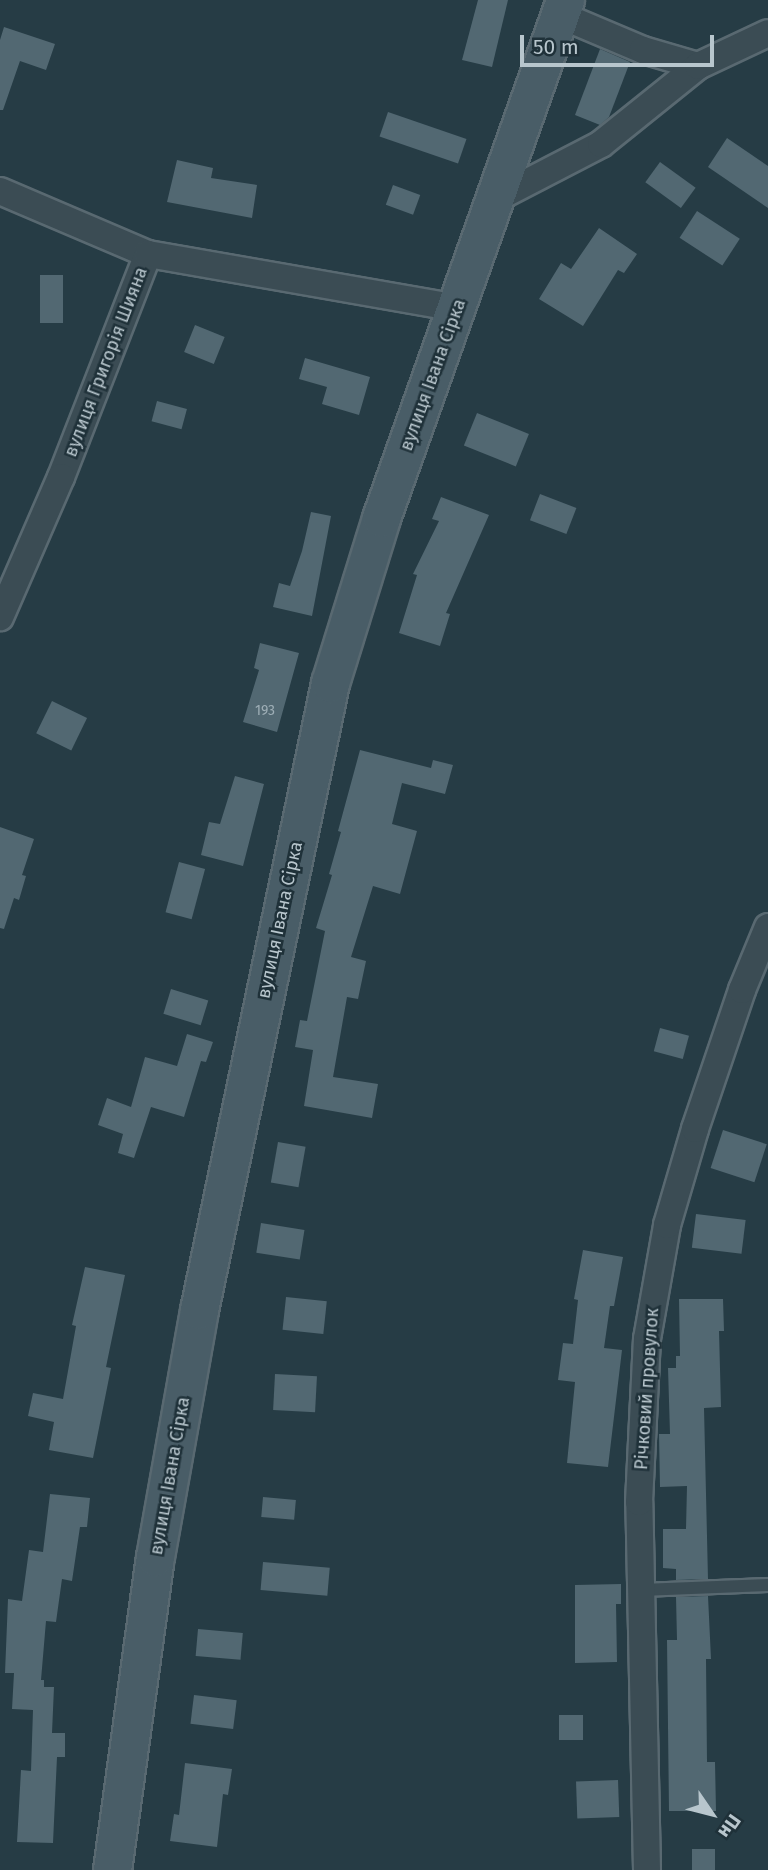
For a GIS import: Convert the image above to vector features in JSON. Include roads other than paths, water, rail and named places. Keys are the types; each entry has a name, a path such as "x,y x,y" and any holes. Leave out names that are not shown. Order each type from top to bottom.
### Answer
{"street":[{"path":"563,7 643,50 698,66"},
{"name":"вулиця Івана Сірка","path":"112,1870 155,1557 199,1310 330,683 381,518 563,7"},
{"path":"497,198 601,144 698,66 768,33"},
{"name":"вулиця Григорія Шияна","path":"0,191 148,254 61,477 0,617"},
{"path":"148,254 458,308"},
{"name":"Річковий провулок","path":"647,1870 639,1502 647,1339 667,1225 742,990 768,927"}],"lane":[{"path":"641,1590 768,1585"}]}
